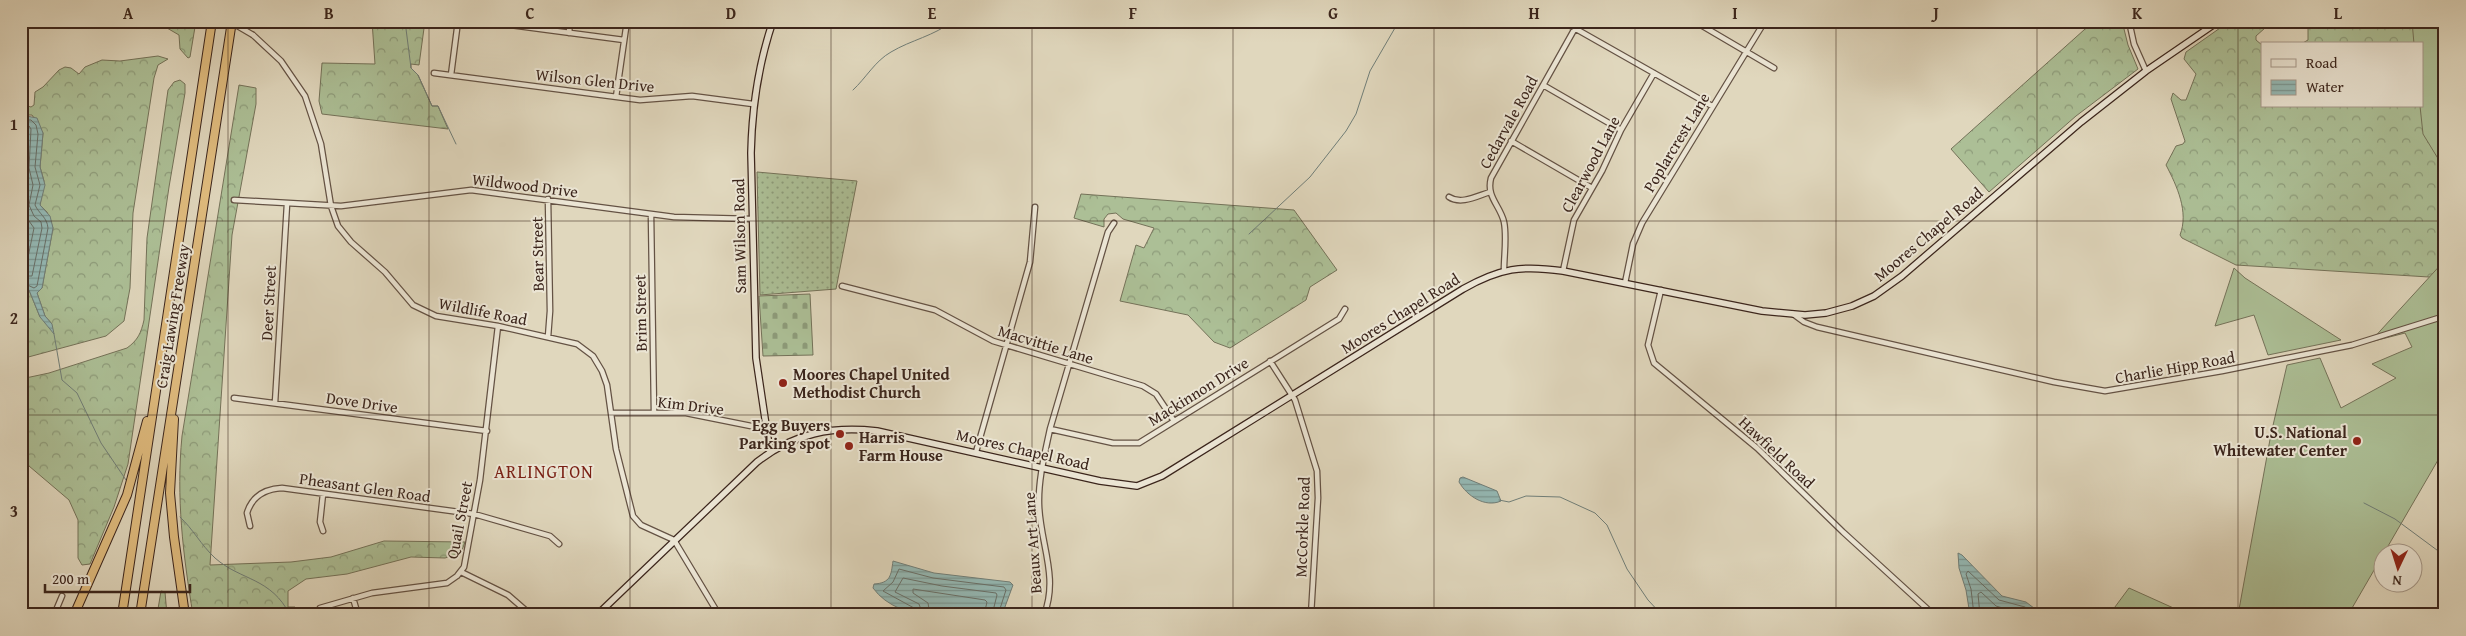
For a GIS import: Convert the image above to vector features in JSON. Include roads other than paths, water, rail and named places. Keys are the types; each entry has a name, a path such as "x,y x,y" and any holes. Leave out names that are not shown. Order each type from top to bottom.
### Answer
{"highway":[{"name":"Craig Lawing Freeway","path":"122,615 212,21"},
{"name":"Craig Lawing Freeway","path":"140,615 232,21"},
{"path":"178,377 170,494 185,615"},
{"path":"74,615 127,494 140,453 156,382"}],"main road":[{"name":"Sam Wilson Road","path":"770,452 756,358 750,153 753,104 762,55 773,21"},
{"name":"Moores Chapel Road","path":"597,615 734,483 770,452 807,434 850,428 897,434 1123,485 1143,484 1162,476 1463,289 1481,279 1504,270 1531,267 1564,271 1762,311 1817,314 1842,309 1866,300 1888,287 2081,122 2146,71 2219,21"}],"street":[{"name":"Wildlife Road","path":"229,21 253,35 281,61 305,96 321,144 336,223 344,235 385,272 413,305 436,316 498,326 577,344 593,356 605,378 616,449 633,516 642,525 674,540"},
{"path":"451,75 458,21"},
{"path":"480,21 513,23 624,40"},
{"path":"569,33 570,21"},
{"path":"616,97 627,21"},
{"path":"1562,21 1712,106"},
{"name":"Cedarvale Road","path":"1504,270 1504,222 1490,192 1491,178 1580,21"},
{"path":"1694,21 1774,68"},
{"name":"Poplarcrest Lane","path":"1625,283 1634,244 1642,223 1765,21"},
{"path":"2129,21 2134,44 2146,71"},
{"name":"Wilson Glen Drive","path":"434,73 640,100 692,96 753,104"},
{"name":"Clearwood Lane","path":"1564,271 1574,220 1621,130 1654,73"},
{"path":"1543,85 1621,130"},
{"path":"1511,141 1592,188"},
{"name":"Wildwood Drive","path":"234,200 332,206 460,190 548,199 697,219 752,219"},
{"path":"1449,197 1455,201 1463,201 1490,192"},
{"name":"Bear Street","path":"548,199 550,311 548,337"},
{"name":"Deer Street","path":"275,403 287,204"},
{"path":"976,452 1030,262 1035,207"},
{"name":"Brim Street","path":"651,214 654,412"},
{"name":"Beaux Art Lane","path":"1044,615 1051,593 1051,581 1039,515 1039,488 1050,429 1108,232 1114,223"},
{"name":"Macvittie Lane","path":"842,286 940,312 988,339 1148,388 1161,400 1174,421"},
{"name":"Hawfield Road","path":"1661,290 1648,345 1654,363 1757,448 1843,532 1934,615"},
{"name":"Mackinnon Drive","path":"1050,429 1113,443 1138,443 1339,319 1345,309"},
{"name":"Charlie Hipp Road","path":"1793,314 1804,322 1817,327 2054,382 2106,391 2222,371 2352,345 2445,316"},
{"name":"Quail Street","path":"320,608 353,598 403,587 440,584 452,580 461,572 466,561 487,431 498,326"},
{"name":"McCorkle Road","path":"1270,361 1293,395 1314,458 1318,481 1311,615"},
{"name":"Dove Drive","path":"234,398 487,431"},
{"name":"Kim Drive","path":"611,413 654,412 700,415 766,429"},
{"name":"Pheasant Glen Road","path":"250,526 246,518 248,508 255,498 267,490 282,488 474,514 550,536 559,544"},
{"path":"323,494 320,522 324,531"},
{"path":"674,540 719,615"},
{"path":"461,572 502,591 531,615"},
{"path":"54,615 62,596"},
{"path":"353,598 358,615"}],"water":[{"path":"21,115 37,118 43,133 40,167 45,185 40,205 50,216 53,228 42,288 37,293 45,316 52,324 54,334 40,317 29,290 21,286"},
{"path":"1463,477 1497,491 1501,501 1495,503 1483,502 1472,496 1459,482 1460,478"},
{"path":"1958,553 2002,596 2026,602 2043,615 1970,615 1966,590 1959,568"},
{"path":"893,561 934,573 1010,582 1013,585 1002,615 933,616 916,613 899,608 885,600 873,588 874,584 887,580 892,570"}],"waterway":[{"path":"405,21 411,68 418,75 432,106 438,106 456,144"},
{"path":"853,90 885,56 953,21"},
{"path":"1249,234 1310,177 1346,131 1356,114 1370,71 1399,21"},
{"path":"54,334 62,380 77,393 101,443 126,480"},
{"path":"1499,500 1509,502 1526,496 1560,497 1595,513 1607,525 1627,569 1648,600 1662,615"},
{"path":"2364,503 2395,519 2445,556"},
{"path":"180,517 215,558 235,571 265,586 274,593 290,615"}],"place":[{"name":"Moores Chapel United Methodist Church","path":"783,383"},
{"name":"Egg Buyers Parking spot","path":"840,434"},
{"name":"U.S. National Whitewater Center","path":"2357,441"},
{"name":"Harris Farm House","path":"849,446"}],"district":[{"name":"ARLINGTON","path":"544,471"}]}
